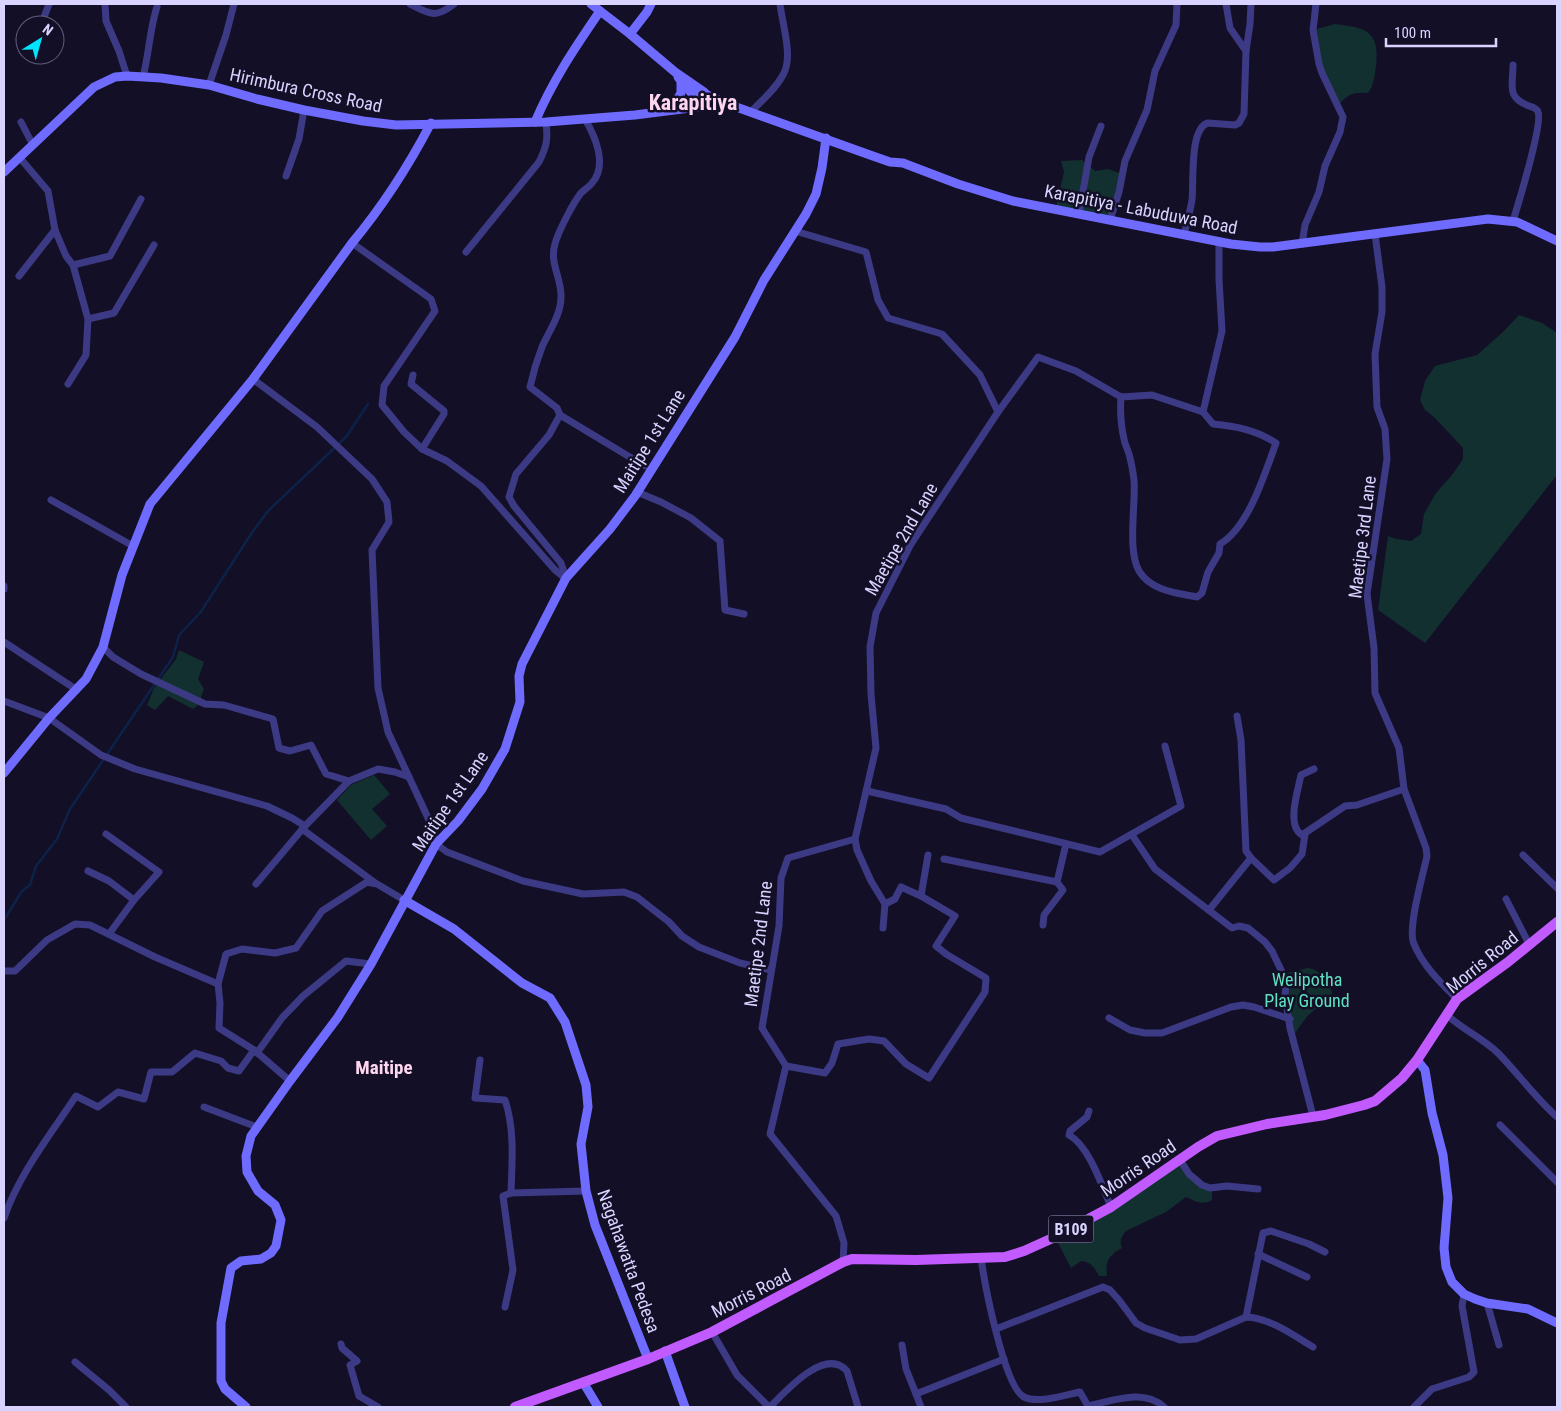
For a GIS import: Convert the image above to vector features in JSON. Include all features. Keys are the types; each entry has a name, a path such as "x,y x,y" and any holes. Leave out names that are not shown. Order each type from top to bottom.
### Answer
{"main road":[{"name":"Morris Road","path":"515,1407 648,1359 712,1332 843,1262 852,1259 916,1260 1005,1257 1024,1251 1068,1231 1111,1207 1216,1136 1364,1105 1375,1101 1402,1078 1457,999 1508,962 1557,922"}],"street":[{"path":"105,4 106,21 127,76"},
{"path":"209,85 234,4"},
{"path":"410,4 431,14 442,13 454,4"},
{"path":"591,4 675,72 694,97 694,103 702,106 708,100 706,94 698,92 694,97 669,110"},
{"path":"630,34 651,4"},
{"path":"751,112 781,80 788,62 784,22 780,4"},
{"path":"1110,220 1119,192 1125,161 1147,110 1155,71 1176,25 1177,4"},
{"path":"1226,4 1230,28 1246,51"},
{"path":"1184,235 1192,200 1196,139 1200,129 1204,124 1235,125 1242,119 1244,114 1246,51 1251,4"},
{"path":"1302,244 1305,225 1318,192 1325,166 1340,132 1343,118 1319,64 1314,30 1316,4"},
{"path":"143,77 157,7"},
{"path":"535,122 549,90 566,60 600,11"},
{"path":"1513,64 1513,93 1515,98 1535,108 1539,112 1539,120 1531,158 1513,221"},
{"name":"Karapitiya - Labuduwa Road","path":"675,72 706,94 728,104 890,162 903,163 958,184 1013,201 1219,242 1260,247 1302,244 1488,219 1513,221 1557,241"},
{"name":"Hirimbura Cross Road","path":"4,172 94,87 115,77 143,77 209,85 304,110 396,125 546,122 702,106"},
{"path":"669,110 681,93 681,81"},
{"name":"Karapitiya - Labuduwa Road","path":"702,106 728,104"},
{"path":"286,176 299,139 304,110"},
{"path":"585,119 594,135 599,151 598,174 593,183 581,193 574,204 554,245 553,262 562,296 559,312 538,358 530,387 557,408 560,415 643,465 652,468"},
{"path":"21,122 33,146"},
{"path":"466,252 539,162 548,138 546,122"},
{"path":"4,773 49,718 86,679 103,647 122,575 150,504 253,379 366,226 417,150 431,123"},
{"path":"1079,214 1089,158 1101,126"},
{"name":"Maitipe 1st Lane","path":"246,1407 225,1389 221,1381 221,1323 231,1268 241,1261 261,1259 270,1253 276,1246 281,1220 275,1205 258,1191 247,1172 246,1156 251,1136 338,1017 370,964 436,844 458,821 482,789 505,749 520,702 519,676 522,664 566,578 610,529 637,492 735,337 764,280 816,194 826,138"},
{"path":"20,158 48,191 55,230 66,256 73,265 88,319 86,355 68,384"},
{"path":"73,265 110,256 141,199"},
{"path":"19,276 55,230"},
{"path":"795,231 866,252 878,300 888,318 942,334 980,375 998,412"},
{"name":"Maetipe 3rd Lane","path":"1375,234 1381,280 1382,312 1375,354 1377,398 1385,429 1387,459 1367,594 1374,648 1376,693 1399,748 1404,789 1426,848 1427,856 1412,928 1413,943 1430,972 1457,999"},
{"path":"1203,412 1222,331 1219,242"},
{"path":"352,243 431,299 435,311 384,386 382,405 404,432 422,449 447,461 482,486 555,570 566,578"},
{"path":"88,319 114,313 154,244"},
{"name":"Maetipe 2nd Lane","path":"786,1066 762,1028 779,926 781,878 788,858 855,840 876,748 871,694 870,647 876,613 911,544 998,412 1038,357 1076,371 1121,398"},
{"path":"413,375 411,384 444,411 444,414 422,449"},
{"path":"253,379 317,427 372,479 387,502 389,522 372,550 378,688 388,732 429,820 436,844 447,852 523,881 583,894 624,892 638,897 669,922 682,936 699,947 740,962 771,970"},
{"path":"1152,395 1203,412 1213,424 1234,426 1264,435 1276,442 1255,500 1229,539 1220,544 1219,553 1208,572 1202,593 1197,598 1160,589 1148,581 1139,571 1135,557 1132,519 1134,482 1131,459 1124,441 1120,410 1121,398 1152,395"},
{"path":"560,415 549,435 516,474 509,497 514,506 561,563 566,578"},
{"path":"637,492 691,518 720,542 725,610 744,614"},
{"path":"51,500 134,546"},
{"path":"4,642 77,690"},
{"path":"103,647 113,657 141,674 205,704 224,705 273,718 279,748 290,751 311,746 326,774 349,781"},
{"path":"4,702 49,718 101,755 127,766 267,806 292,818 377,884 404,900"},
{"path":"1237,716 1242,740 1246,851 1274,880 1290,868 1302,854 1305,834"},
{"path":"867,792 946,809 961,818 1100,852 1181,806 1166,746"},
{"path":"256,884 304,828 349,781 378,769 409,777"},
{"path":"1314,769 1301,775 1293,824 1297,832 1302,835 1344,806 1357,805 1404,789"},
{"path":"867,792 921,807"},
{"path":"106,834 159,872 134,900 109,934"},
{"path":"1132,835 1155,869 1232,928 1239,926 1248,928 1272,950 1286,982 1285,996 1313,1116"},
{"path":"855,840 857,850 885,904 883,928"},
{"path":"1057,882 1066,844"},
{"path":"920,896 928,855"},
{"path":"1523,855 1557,888"},
{"path":"1209,910 1251,858"},
{"path":"944,860 1057,882 1063,890 1044,915 1044,925"},
{"path":"88,872 109,881 134,900"},
{"path":"290,1081 256,1051 219,1028 220,1003 218,984 226,954 242,949 275,953 296,948 322,911 367,882 377,884"},
{"path":"843,1262 844,1243 836,1216 770,1134 786,1066 825,1073 832,1063 838,1044 869,1039 884,1041 906,1064 929,1078 985,992 986,978 936,946 955,916 901,887 895,900 885,904"},
{"path":"1506,899 1529,944"},
{"name":"Nagahawatta Pedesa","path":"404,900 454,929 522,984 550,998 565,1022 586,1085 588,1107 581,1144 586,1191 595,1225 648,1359"},
{"path":"4,971 15,971 47,940 75,924 90,925 155,957 218,984"},
{"path":"4,1218 7,1208 28,1170 76,1096 98,1107 118,1092 144,1099 151,1072 172,1072 195,1053 221,1061 228,1068 239,1071 282,1018 346,961 370,964"},
{"path":"1109,1018 1130,1030 1145,1033 1162,1033 1231,1007 1243,1005 1290,1019"},
{"path":"1447,1015 1457,1025 1475,1034 1498,1053 1557,1117"},
{"path":"480,1060 475,1098 505,1100 509,1112 513,1151 511,1193"},
{"path":"1416,1060 1425,1070 1432,1113 1443,1154 1448,1198 1444,1248 1446,1267 1452,1282 1464,1294 1487,1303 1528,1309 1557,1322"},
{"path":"204,1107 257,1126"},
{"path":"1089,1111 1087,1117 1070,1131 1069,1135 1085,1151 1111,1207"},
{"path":"1500,1125 1557,1182"},
{"path":"1180,1160 1190,1174 1202,1185 1210,1188 1228,1186 1258,1189"},
{"path":"504,1307 512,1270 503,1196 511,1193 586,1191"},
{"path":"1246,1317 1263,1233 1272,1231 1309,1244 1325,1252"},
{"path":"1258,1254 1307,1276"},
{"path":"981,1257 984,1285 1004,1359 1016,1391 1024,1397 1034,1400 1080,1392 1088,1406 1133,1397 1150,1399 1164,1407"},
{"path":"996,1329 1103,1287 1110,1290 1136,1322 1145,1328 1180,1340 1196,1339 1246,1317 1270,1323 1313,1347"},
{"path":"1414,1407 1432,1389 1469,1377 1474,1372 1462,1306 1464,1294"},
{"path":"1487,1303 1499,1346"},
{"path":"712,1332 737,1375 769,1407 805,1373 831,1363 843,1367 847,1371 858,1407"},
{"path":"341,1344 342,1348 357,1361 350,1365 359,1396 378,1407"},
{"path":"902,1345 906,1369 921,1407"},
{"path":"665,1351 686,1407"},
{"path":"916,1394 1004,1359"},
{"path":"75,1362 126,1407"},
{"path":"583,1382 598,1407"}],"green space":[{"path":"1335,24 1355,27 1369,34 1376,46 1377,55 1374,81 1368,93 1351,94 1338,105 1322,73 1313,30"},
{"path":"1082,160 1095,171 1108,169 1122,174 1110,220 1056,207 1064,172 1061,161"},
{"path":"1519,315 1542,323 1557,333 1557,475 1425,643 1378,610 1388,536 1411,541 1421,534 1424,514 1436,493 1463,459 1463,448 1425,410 1420,400 1425,381 1435,366 1477,355"},
{"path":"179,650 204,662 198,679 204,689 198,705 193,709 168,696 155,710 147,705 154,688 176,659"},
{"path":"374,775 390,794 372,809 387,826 371,840 337,800 351,785"},
{"name":"Welipotha Play Ground","path":"1308,968 1324,976 1328,981 1332,992 1332,1004 1314,1010 1304,1020 1293,1037 1283,974"},
{"path":"1176,1162 1209,1188 1212,1193 1212,1200 1202,1203 1186,1197 1166,1212 1126,1231 1121,1239 1122,1248 1114,1253 1107,1262 1107,1276 1099,1276 1092,1266 1081,1261 1071,1268 1055,1237"}],"waterway":[{"path":"4,920 22,891 30,885 36,866 57,839 70,809 173,657 179,635 200,613 268,511 346,437 368,404"}],"district":[{"name":"Karapitiya","path":"693,102"},
{"name":"Maitipe","path":"384,1067"}]}
